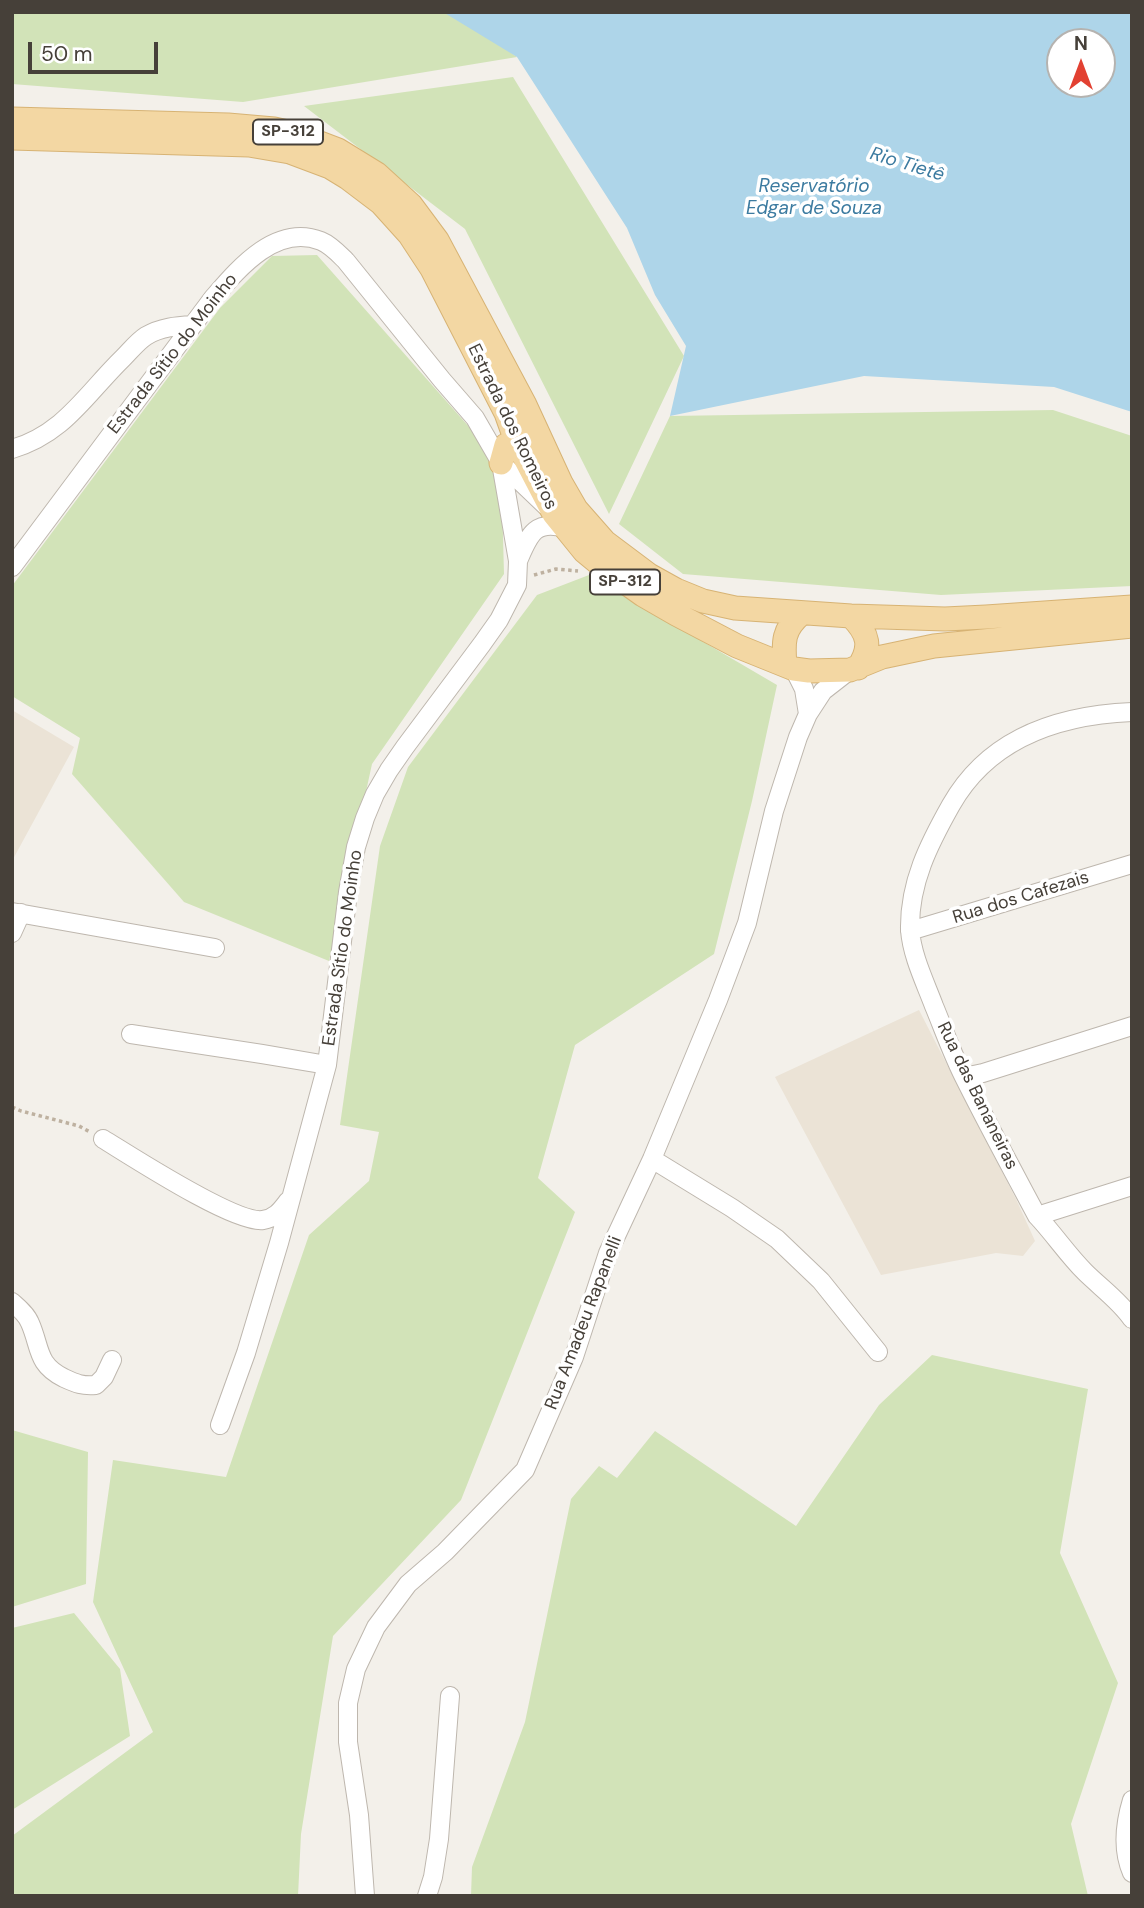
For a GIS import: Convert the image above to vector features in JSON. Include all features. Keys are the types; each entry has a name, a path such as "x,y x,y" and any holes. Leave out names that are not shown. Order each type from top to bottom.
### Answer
{"main road":[{"name":"Estrada dos Romeiros","path":"12,119 251,126 296,134 338,150 358,162 395,189 438,240 576,509 605,541 649,575 676,590 703,601 735,608 851,616 986,617 1132,607"},
{"name":"Estrada dos Romeiros","path":"12,138 249,145 300,156 330,167 348,178 382,203 421,251 506,413 516,441 560,521 584,551 643,595 737,646 790,667 809,671 854,669 883,657 934,646 1132,626"},
{"path":"501,463 506,445 516,441 528,449 561,483"},
{"path":"790,667 785,638 790,623 801,614"},
{"path":"851,616 862,627 867,649 864,658 854,669"}],"street":[{"name":"Estrada Sítio do Moinho","path":"12,567 233,275 251,258 277,242 304,238 320,241 334,249 475,418"},
{"path":"12,449 27,444 64,422 109,371 145,337 167,327 193,325"},
{"path":"475,418 516,441"},
{"path":"475,418 501,463 560,521 532,532 518,561"},
{"name":"Estrada Sítio do Moinho","path":"220,1425 246,1353 327,1065 348,892 365,817 389,770 493,628 517,585 518,561 501,463"},
{"path":"790,667 804,689 808,714"},
{"name":"Rua Amadeu Rapanelli","path":"365,1896 359,1815 348,1742 348,1703 356,1669 376,1628 408,1584 445,1552 525,1470 574,1357 608,1253 652,1159 747,923 774,811 798,737 808,714 823,691 854,669"},
{"name":"Rua das Bananeiras","path":"1132,712 1083,716 1049,725 1010,744 975,771 958,792 926,852 913,894 910,931 919,967 964,1077 1037,1216 1055,1235 1065,1251 1132,1319"},
{"name":"Rua dos Cafezais","path":"910,931 1132,864"},
{"path":"12,933 17,913 215,948"},
{"path":"964,1077 1132,1026"},
{"path":"131,1034 327,1065"},
{"path":"103,1139 238,1216 254,1220 272,1217 280,1212 292,1195"},
{"path":"652,1159 777,1239 821,1281 878,1352"},
{"path":"1037,1216 1132,1186"},
{"path":"12,1302 30,1322 40,1353 46,1365 55,1373 79,1385 96,1385 104,1377 112,1360"},
{"path":"427,1896 439,1839 450,1696"},
{"path":"1132,1800 1125,1842 1128,1865 1132,1873"}],"path":[{"path":"517,585 537,574 556,569 589,575"},
{"path":"12,1107 79,1126 103,1139"}],"shaded area":[{"path":"12,710 74,747 12,861"},
{"path":"919,1010 1035,1241 1023,1256 996,1253 881,1275 775,1077"}],"green space":[{"path":"12,12 454,12 517,57 243,102 12,84"},
{"path":"513,77 684,356 609,514 465,229 304,106"},
{"path":"317,255 501,463 504,574 372,764 329,961 184,902 72,774 80,738 12,696 12,586 220,308 272,256"},
{"path":"1053,410 1132,436 1132,586 941,595 683,574 619,524 670,416"},
{"path":"589,575 777,685 752,801 714,954 575,1045 538,1178 575,1212 461,1500 333,1636 301,1834 298,1896 12,1896 12,1836 153,1732 93,1602 113,1460 226,1477 309,1235 369,1181 379,1132 340,1125 380,846 408,767 537,595"},
{"path":"932,1355 1088,1389 1060,1553 1118,1683 1071,1824 1088,1896 471,1896 472,1867 525,1722 571,1499 599,1466 617,1478 655,1431 796,1526 879,1405"},
{"path":"12,1430 88,1452 86,1584 12,1607"},
{"path":"74,1613 120,1669 130,1736 12,1810 12,1628"}],"water":[{"name":"Reservatório Edgar de Souza","path":"443,12 1132,12 1132,412 1054,387 864,376 670,416 686,346 655,295 627,228 517,57"}],"water label":[{"name":"Rio Tietê","path":"907,165"}]}
